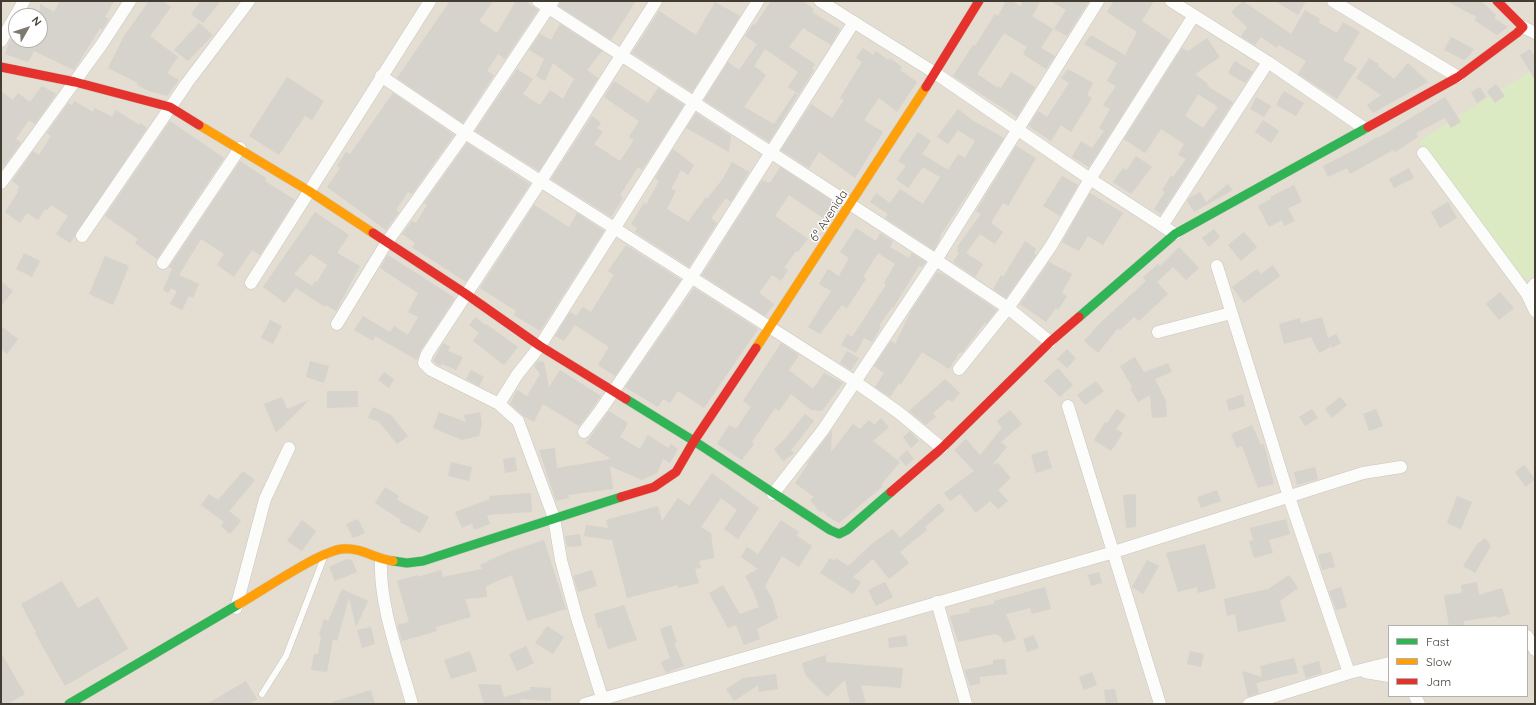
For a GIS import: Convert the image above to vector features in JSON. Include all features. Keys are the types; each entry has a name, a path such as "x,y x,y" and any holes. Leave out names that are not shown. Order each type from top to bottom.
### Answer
{"street":[{"path":"1,41 24,1"},
{"path":"1,183 102,44 130,1"},
{"path":"82,236 170,107 249,1"},
{"path":"251,283 430,1"},
{"path":"538,1 551,5 621,54 936,260 1008,308 1050,342"},
{"path":"603,702 576,615 561,560 554,518 518,421 499,404 431,370 424,363 427,354 541,181 656,1"},
{"path":"499,404 516,375 540,346 616,229 696,103 758,1"},
{"path":"820,1 935,73 1090,179 1175,234"},
{"name":"6ª Avenida","path":"69,704 236,608 325,554 342,549 360,550 381,560 407,563 423,561 654,487 665,482 676,472 694,442 771,328 935,73 979,1"},
{"path":"773,494 823,430 854,381 936,260 1098,1"},
{"path":"1171,1 1268,62 1364,128"},
{"path":"1333,1 1458,77"},
{"path":"1497,1 1523,26 1535,33"},
{"path":"337,324 387,242 466,133 551,5"},
{"path":"959,369 1008,308 1051,246 1090,179 1193,16"},
{"path":"584,432 614,391 691,278 854,22"},
{"path":"1,67 74,82 170,107 310,191 466,294 540,346 614,391 773,494 839,534 847,530 942,448 1050,342 1175,234 1458,77 1523,26"},
{"path":"1162,226 1268,62"},
{"path":"381,76 466,133 854,381 898,412 942,448"},
{"path":"163,263 240,148"},
{"path":"1423,153 1527,294 1535,312"},
{"path":"1217,266 1289,497 1355,672"},
{"path":"1527,294 1535,284"},
{"path":"1158,332 1231,313"},
{"path":"1068,406 1160,704"},
{"path":"236,608 266,499 290,448"},
{"path":"585,704 603,702 937,602 1114,552 1363,473 1401,467"},
{"path":"381,560 380,578 383,598 412,704"},
{"path":"937,602 966,704"},
{"path":"1528,638 1535,650"},
{"path":"1249,704 1388,663"},
{"path":"1355,672 1388,676"}],"lane":[{"path":"262,694 286,656 325,554"}],"shaded area":[{"path":"1,1 1535,1 1535,704 1,704"}],"green space":[{"path":"1535,68 1535,279 1530,280 1517,274 1418,142"}],"building":[{"path":"60,1 114,1 105,17 109,19 102,30 100,28 74,70 34,51 28,62 5,54 8,46 8,48 48,48 48,9 54,12"},
{"path":"149,1 163,1 171,7 150,36 178,57 167,73 179,80 167,96 149,91 137,85 138,83 108,68 124,36"},
{"path":"201,1 221,1 203,23 191,14"},
{"path":"450,1 493,1 479,21 497,33 516,1 525,1 538,10 505,59 498,54 487,71 494,75 463,123 397,78"},
{"path":"560,1 636,1 611,40 559,6"},
{"path":"771,1 802,1 814,9 812,12 840,29 831,45 803,28 789,47 815,64 812,69 814,70 799,94 788,87 798,72 765,49 754,66 766,75 744,107 774,124 795,93 798,95 769,142 704,100 728,62 739,70 757,44 745,36 753,24 755,25"},
{"path":"1006,1 1012,1 1020,6 1023,1 1041,1 1032,16 1053,29 1041,48 1055,56 1046,69 1023,54 1027,47 1004,33 977,74 998,88 999,86 1001,88 1011,72 1035,87 1017,117 953,76 973,45 975,46 995,14 998,16"},
{"path":"1050,1 1089,1 1067,36 1054,29 1066,10"},
{"path":"1114,1 1154,1 1142,21 1170,40 1089,167 1072,157 1081,141 1092,148 1104,131 1099,128 1110,109 1103,105 1116,86 1107,81 1117,63 1084,44 1091,35 1125,55 1137,32 1107,12"},
{"path":"1243,1 1291,34 1305,10 1320,19 1318,22 1337,33 1343,22 1360,32 1343,60 1357,68 1337,99 1298,74 1306,61 1279,45 1277,48 1261,37 1255,45 1247,40 1248,38 1246,40 1241,36 1247,27 1231,12"},
{"path":"1275,1 1306,1 1298,15"},
{"path":"1446,1 1481,1 1496,15 1494,18 1508,27 1497,35 1474,20 1477,17"},
{"path":"715,2 740,16 692,92 632,53 659,11 696,35"},
{"path":"40,4 47,8 40,8"},
{"path":"199,23 213,35 188,61 174,50"},
{"path":"560,24 602,51 587,70 598,78 539,171 475,131 517,69 533,79 523,94 540,105 550,90 563,99 574,79 553,63 545,81 536,76 544,59 529,50 540,34 551,40"},
{"path":"1451,37 1474,49 1464,60 1444,50"},
{"path":"1207,38 1220,57 1195,74 1208,84 1207,86 1233,102 1161,214 1154,209 1165,192 1162,190 1171,176 1173,177 1186,159 1178,155 1184,144 1161,129 1145,153 1124,139 1182,48 1188,51","holes":["1198,94 1218,107 1203,128 1185,116"]},
{"path":"863,48 873,55 876,51 888,60 890,58 902,67 900,70 917,82 897,112 879,98 864,120 883,132 855,178 819,152 809,168 781,150 811,104 832,118 844,100 840,98 862,62 856,58"},
{"path":"1530,49 1535,57 1535,80 1520,55"},
{"path":"1369,58 1379,64 1378,66 1394,79 1408,63 1428,82 1373,113 1367,105 1381,95 1356,78"},
{"path":"1235,61 1253,72 1245,83 1228,73"},
{"path":"1068,69 1093,83 1087,95 1092,98 1071,132 1061,125 1051,141 1029,125 1038,111 1047,117 1069,83 1061,78"},
{"path":"287,77 324,101 312,120 305,116 279,155 249,136"},
{"path":"614,81 648,103 658,88 684,105 642,170 638,167 620,195 623,198 611,217 551,179 592,116 601,123 597,128 603,132 594,144 620,161 634,140 629,137 639,121 604,97"},
{"path":"1496,84 1505,96 1495,103 1487,91"},
{"path":"42,86 56,94 35,124 29,120 16,139 21,143 1,170 1,91 13,100 18,93 30,102"},
{"path":"1480,87 1486,97 1477,103 1471,92"},
{"path":"1284,91 1304,103 1296,116 1276,105"},
{"path":"393,93 454,135 412,194 408,192 396,210 399,212 386,230 327,187 340,168 337,166 346,152 350,154"},
{"path":"1256,97 1271,106 1264,117 1250,109"},
{"path":"1445,97 1461,122 1451,128 1445,118 1416,133 1418,137 1395,152 1393,150 1350,174 1347,168 1328,177 1323,166 1377,137 1378,138"},
{"path":"74,101 93,112 95,108 112,117 116,110 139,125 140,123 147,128 70,243 56,234 68,216 51,205 47,210 45,209 38,220 27,213 20,223 5,212 18,192 19,186 12,181 33,151 39,155 51,136 47,133 68,103 72,105"},
{"path":"958,109 972,120 1004,138 940,236 941,237 934,250 885,218 888,214 870,202 876,193 890,203 900,189 923,204 940,177 923,167 908,188 896,179 906,166 898,161 918,132 931,141 922,154 948,170 958,154 965,158 975,141 958,130 948,144 937,137"},
{"path":"696,113 731,136 729,152 686,128"},
{"path":"1263,120 1279,131 1271,143 1255,132"},
{"path":"170,121 224,158 157,259 135,243 138,239 105,216"},
{"path":"467,143 530,184 466,282 412,247 415,243 402,234 412,221 416,223 427,205 424,203"},
{"path":"1016,146 1036,158 1008,206 1003,203 991,223 1003,232 995,244 980,234 966,253 983,264 975,277 953,262 959,253 957,251 959,248 957,247 981,214 976,211"},
{"path":"673,149 694,165 688,175 681,170 671,189 676,191 667,209 688,222 706,197 707,199 722,180 732,162 749,172 731,202 726,198 711,218 717,223 689,267 635,232 637,228 631,224 644,203 646,205 659,181 655,178"},
{"path":"1136,156 1152,167 1131,194 1113,182 1123,168 1127,170"},
{"path":"240,161 266,178 265,181 295,200 260,255 252,250 234,277 217,265 224,254 201,239 179,275 199,284 193,298 189,296 182,310 170,304 177,291 171,288 168,293 163,290 172,269 169,267"},
{"path":"780,167 837,204 826,220 789,195 775,216 808,239 798,252 796,251 784,268 788,270 781,281 772,275 759,293 774,304 765,316 702,275 762,180 770,183"},
{"path":"1409,168 1414,178 1394,188 1389,179"},
{"path":"1062,176 1078,185 1060,216 1043,206"},
{"path":"1228,184 1233,190 1194,212 1187,201 1189,198 1200,192 1206,202"},
{"path":"1294,185 1302,202 1288,208 1295,221 1284,226 1282,220 1269,227 1258,206 1271,199 1270,197"},
{"path":"1090,193 1123,213 1103,245 1088,236 1079,251 1062,242"},
{"path":"1448,202 1457,218 1440,228 1431,212"},
{"path":"534,205 569,227 577,213 604,231 540,331 514,315 516,311 480,288"},
{"path":"315,212 349,235 337,253 360,266 336,311 326,305 325,307 296,288 285,303 263,287","holes":["311,254 327,265 317,282 315,281 312,286 294,274"]},
{"path":"856,228 876,241 880,233 893,241 890,247 909,258 912,253 926,262 922,267 919,266 893,308 892,307 879,326 881,327 872,342 864,338 856,353 841,345 847,334 852,337 886,285 884,283 895,264 878,253 863,277 866,279 847,308 842,305 820,334 808,327 831,291 819,284 828,269 839,276 849,258 840,252"},
{"path":"1214,229 1220,237 1209,247 1202,238"},
{"path":"1244,232 1257,247 1241,261 1228,245"},
{"path":"1025,241 1036,249 1034,253 1036,255 1006,298 993,289 1001,275 1003,277"},
{"path":"626,245 681,280 615,376 598,365 609,347 575,325 564,341 555,336 570,312 576,316 583,307 591,312 614,275 608,271"},
{"path":"1179,247 1199,268 1186,280 1173,267 1157,282 1168,294 1139,321 1134,317 1120,330 1118,328 1098,353 1084,341 1099,324 1146,281 1143,277 1158,264 1160,266"},
{"path":"24,253 40,261 32,277 16,269"},
{"path":"388,255 455,298 421,350 417,360 375,336 373,341 354,330 363,316 390,332 394,326 408,335 418,317 408,312 418,293 380,268"},
{"path":"105,256 129,266 113,305 89,294"},
{"path":"1049,262 1072,274 1062,293 1067,296 1058,310 1056,308 1046,322 1020,304"},
{"path":"1273,265 1280,276 1244,303 1232,287 1257,269 1261,274"},
{"path":"937,272 945,275 997,310 986,324 985,322 962,353 960,352 949,369 922,352 901,384 899,383 890,397 875,387 884,373 874,366 891,341 895,344 911,311"},
{"path":"1,281 13,291 1,306"},
{"path":"694,288 758,329 704,408 678,391 670,403 663,399 658,407 625,387"},
{"path":"1500,292 1514,308 1499,320 1486,304"},
{"path":"476,317 485,325 486,324 518,347 504,365 473,341 479,333 469,325"},
{"path":"1322,317 1328,338 1336,334 1341,343 1332,348 1329,343 1330,347 1319,353 1311,337 1284,344 1279,324 1300,318 1301,323"},
{"path":"270,320 282,326 273,344 261,338"},
{"path":"1,326 18,339 7,354 1,349"},
{"path":"443,343 450,347 448,351 463,357 456,370 442,364 440,366 433,361"},
{"path":"781,343 799,355 789,370 813,389 824,373 843,383 822,411 811,410 791,394 779,411 775,408 752,442 754,444 742,460 717,444 729,425 736,429 751,407 743,401"},
{"path":"1067,349 1076,358 1067,368 1057,359"},
{"path":"847,351 859,358 851,370 840,363"},
{"path":"1135,357 1144,372 1149,371 1149,368 1150,370 1168,363 1172,372 1155,379 1166,401 1167,417 1152,418 1150,395 1138,402 1130,388 1132,387 1120,366"},
{"path":"310,361 329,366 324,383 306,377"},
{"path":"538,361 544,362 549,387 560,370 601,396 579,426 543,404 534,422 523,416 510,404 517,390 527,396 540,374 534,366"},
{"path":"1058,368 1073,385 1060,397 1044,381"},
{"path":"471,370 484,377 479,386 466,379"},
{"path":"384,372 394,379 389,388 378,380"},
{"path":"945,379 960,393 952,402 949,399 933,413 936,417 926,425 909,411"},
{"path":"1096,381 1104,391 1085,405 1077,395"},
{"path":"327,391 358,391 358,407 327,408"},
{"path":"1243,394 1245,406 1229,411 1226,400"},
{"path":"282,397 287,409 309,400 276,433 264,404"},
{"path":"1340,397 1347,405 1332,418 1325,409"},
{"path":"373,407 391,415 408,436 397,444 379,422 368,418"},
{"path":"1117,409 1126,415 1116,429 1123,433 1111,451 1094,440 1105,422 1107,423"},
{"path":"1312,409 1318,418 1305,426 1299,417"},
{"path":"1376,409 1383,426 1369,431 1363,414"},
{"path":"1010,410 1022,424 1001,442 1007,447 992,465 998,463 1011,478 998,490 1008,501 998,509 990,501 976,513 960,494 950,501 944,493 974,471 954,450 966,439 980,455 1002,428 997,421"},
{"path":"609,411 628,423 620,437 640,449 648,435 668,448 671,444 678,449 670,463 663,459 657,473 642,480 610,466 613,489 568,495 569,498 556,501 539,450 555,448 557,468 611,459 586,443"},
{"path":"439,412 466,422 464,415 480,412 482,424 479,436 462,440 433,428"},
{"path":"805,414 814,421 791,450 794,453 783,461 774,449 784,440"},
{"path":"881,418 889,427 873,441 900,462 881,485 883,486 839,523 827,516 823,511 819,511 810,500 814,497 795,483 808,464 807,463 832,430 831,452 853,424 860,429 869,420 874,425"},
{"path":"1252,425 1261,445 1264,444 1274,484 1258,488 1242,446 1237,448 1231,434"},
{"path":"910,431 919,441 911,448 903,437"},
{"path":"907,450 914,459 906,466 899,458"},
{"path":"1047,450 1052,468 1036,473 1031,455"},
{"path":"515,457 517,471 505,473 503,459"},
{"path":"451,462 472,467 469,481 448,476"},
{"path":"1524,465 1535,479 1526,487 1515,472"},
{"path":"1315,467 1318,479 1297,485 1294,472"},
{"path":"243,471 255,480 229,511 241,521 230,534 221,526 224,522 201,505 209,494 218,500"},
{"path":"712,473 759,508 738,539 724,529 737,510 721,498 701,527 711,533 714,558 699,561 701,568 695,569 699,583 678,588 678,585 627,598 612,540 584,536 586,525 608,528 606,520 658,506 662,521 678,498 689,506"},
{"path":"385,487 399,496 397,500 429,517 420,533 400,522 401,520 375,503"},
{"path":"1217,490 1221,501 1201,508 1197,497"},
{"path":"531,493 532,512 487,515 490,524 474,530 472,523 462,528 455,512 490,499 489,496"},
{"path":"1136,494 1136,527 1126,528 1123,495"},
{"path":"1457,496 1472,502 1461,529 1447,523"},
{"path":"939,503 945,510 925,527 927,530 900,552 909,563 889,579 873,559 853,577 861,582 853,594 820,573 830,558 834,561 836,558 848,566 874,542 893,529 900,538"},
{"path":"358,519 365,533 353,538 346,524"},
{"path":"1286,519 1290,534 1269,540 1273,553 1254,558 1249,541 1253,540 1250,528"},
{"path":"302,520 316,531 302,551 287,541"},
{"path":"781,520 799,532 796,535 812,546 799,567 782,556 765,586 772,598 778,618 757,629 760,639 744,645 736,625 728,628 709,593 723,585 740,614 759,607 745,576 758,569 741,557 747,547 758,554"},
{"path":"580,534 582,546 567,547 565,536"},
{"path":"1485,538 1491,546 1475,573 1463,566 1477,544"},
{"path":"544,540 566,609 527,621 512,575 486,586 487,597 465,599 471,617 436,627 437,631 402,641 397,625 409,622 397,581 418,575 418,577 441,570 443,577 482,569 480,565 505,553"},
{"path":"1205,544 1216,588 1198,593 1197,587 1178,592 1166,553"},
{"path":"1331,552 1335,567 1322,570 1318,555"},
{"path":"347,559 352,560 357,572 335,581 329,567"},
{"path":"1147,560 1159,566 1143,594 1132,587"},
{"path":"592,570 597,586 578,592 573,576"},
{"path":"1099,572 1102,583 1091,586 1088,575"},
{"path":"1289,575 1298,588 1280,601 1286,621 1238,632 1235,614 1227,616 1224,599 1268,589"},
{"path":"62,581 78,608 98,597 128,649 65,686 35,633 36,632 21,604"},
{"path":"885,582 893,597 876,606 868,590"},
{"path":"1477,582 1479,595 1502,588 1510,614 1497,618 1497,616 1464,621 1464,625 1449,625 1444,595 1462,593 1461,585"},
{"path":"1045,587 1051,609 1032,614 1030,608 1006,614 1016,639 1004,643 1001,637 995,634 958,642 950,616 970,612 969,609 994,604 994,601"},
{"path":"1341,587 1347,607 1336,610 1329,591"},
{"path":"342,589 368,601 356,627 349,598 337,641 333,639 327,672 311,670 314,654 318,654 321,636 319,635 324,619 328,621"},
{"path":"624,605 637,640 608,649 601,627 598,628 594,614"},
{"path":"671,625 677,642 674,643 684,666 666,673 661,662 670,658 660,629"},
{"path":"547,626 564,637 553,654 535,643"},
{"path":"371,627 375,644 362,648 357,630"},
{"path":"906,635 908,646 889,648 888,638"},
{"path":"1034,635 1039,648 1027,652 1023,639"},
{"path":"526,646 534,663 517,671 509,654"},
{"path":"470,651 477,671 451,679 444,660"},
{"path":"1190,651 1204,654 1201,667 1187,664"},
{"path":"1,653 25,694 7,704 1,704"},
{"path":"826,655 826,662 903,668 901,688 861,685 866,704 850,704 845,680 827,697 806,676 802,663"},
{"path":"1294,658 1298,673 1256,683 1259,693 1248,697 1242,671 1262,677 1260,666"},
{"path":"1005,659 1007,674 979,677 981,683 970,686 964,670 993,664 993,660"},
{"path":"1319,661 1322,673 1306,678 1302,666"},
{"path":"1092,672 1097,685 1084,690 1079,677"},
{"path":"776,674 778,689 759,692 758,685 734,701 726,689 743,678"},
{"path":"246,681 257,699 249,704 207,704"},
{"path":"478,684 501,685 504,697 530,690 530,687 551,688 551,701 520,699 521,704 484,704"},
{"path":"1115,689 1118,704 1106,704 1104,690"},
{"path":"371,690 375,704 333,704 332,702"}],"traffic: fast":[{"path":"1079,317 1175,234 1368,127"},
{"path":"626,399 694,441 830,530 839,534 847,530 891,492"},
{"path":"393,561 407,563 423,561 621,497"},
{"path":"69,704 239,604"}],"traffic: slow":[{"path":"756,348 926,87"},
{"path":"199,125 309,191 373,233"},
{"path":"239,604 291,572 332,551 342,549 362,551 393,561"}],"traffic: jam":[{"path":"926,87 979,1"},
{"path":"1368,127 1458,77 1517,33 1523,27 1497,1"},
{"path":"1,67 75,82 170,107 199,125"},
{"path":"373,233 466,294 540,346 626,399"},
{"path":"891,492 942,448 1050,342 1079,317"},
{"path":"621,497 654,487 676,472 694,441 756,348"}]}
